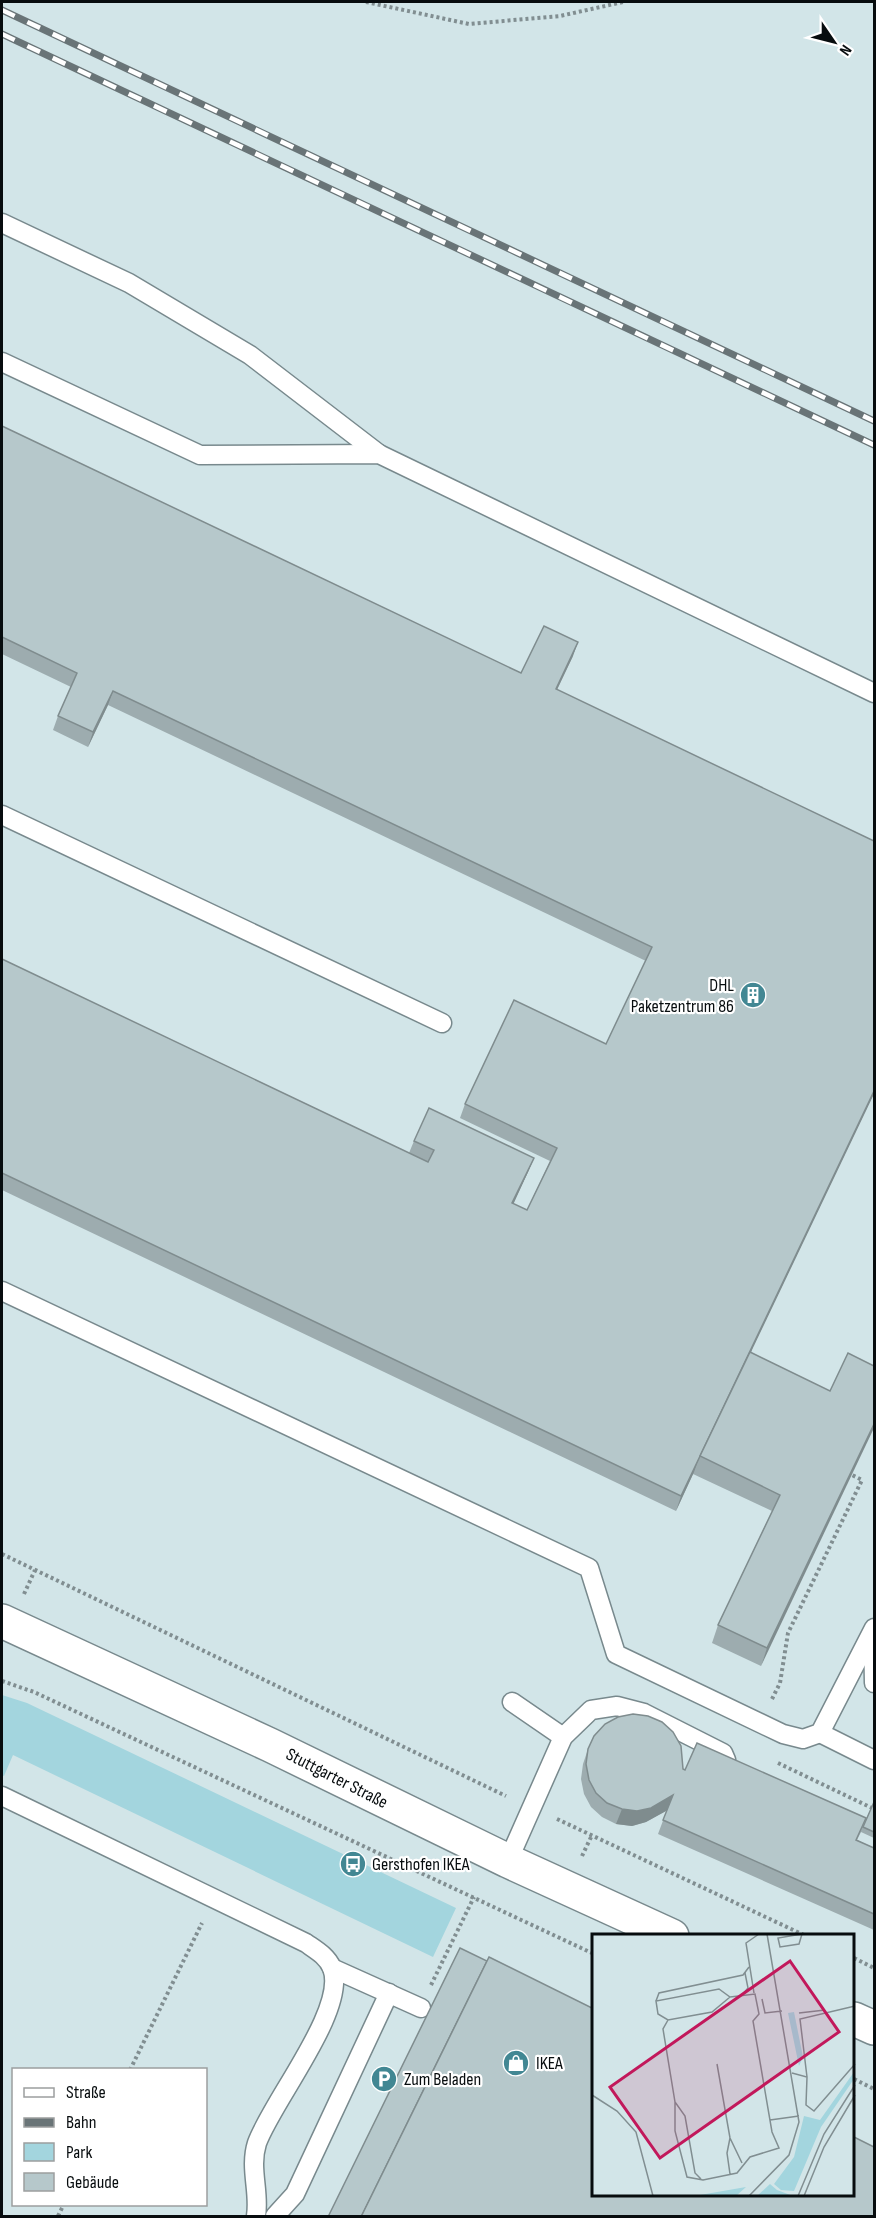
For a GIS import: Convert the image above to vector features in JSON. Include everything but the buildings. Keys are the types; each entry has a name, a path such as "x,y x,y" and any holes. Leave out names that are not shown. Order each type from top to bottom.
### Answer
{"street":[{"name":"Stuttgarter Straße","path":"2,1621 270,1744 508,1861 668,1934"},
{"path":"855,2019 874,2028"}],"lane":[{"path":"2,223 129,283 250,355 379,454 874,693"},
{"path":"2,362 200,455 379,454"},
{"path":"2,815 442,1023"},
{"path":"2,1291 589,1568 615,1654 783,1734 803,1739 820,1733 874,1630"},
{"path":"874,1630 874,1683"},
{"path":"512,1702 562,1737"},
{"path":"508,1861 562,1737 591,1710 617,1706 644,1713 723,1753 726,1760 722,1770"},
{"path":"820,1733 874,1760"},
{"path":"2,1796 306,1943 321,1953 332,1968 334,1980 331,2004 312,2044 267,2121 257,2145 253,2167 256,2217"},
{"path":"332,1968 421,2008"},
{"path":"275,2217 295,2194 389,1993"}],"path":[{"path":"366,2 469,24 560,16 623,2"},
{"path":"761,1723 780,1683 788,1633 862,1480 852,1475"},
{"path":"2,1554 531,1808 802,1934"},
{"path":"2,1681 34,1692 592,1953"},
{"path":"769,1759 872,1808"},
{"path":"421,2008 474,1897"},
{"path":"131,2068 214,1898"},
{"path":"855,1958 874,1968"},
{"path":"855,2080 874,2089"}],"green space":[{"path":"2,1695 27,1703 456,1908 433,1957 13,1755 4,1776 2,1775"}],"railway":[{"path":"2,10 874,421"},
{"path":"2,34 874,445"}],"place":[{"name":"DHL Paketzentrum 86","path":"753,995"},
{"name":"Gersthofen IKEA","path":"353,1864"},
{"name":"IKEA","path":"516,2063"},
{"name":"Zum Beladen","path":"384,2079"}]}
